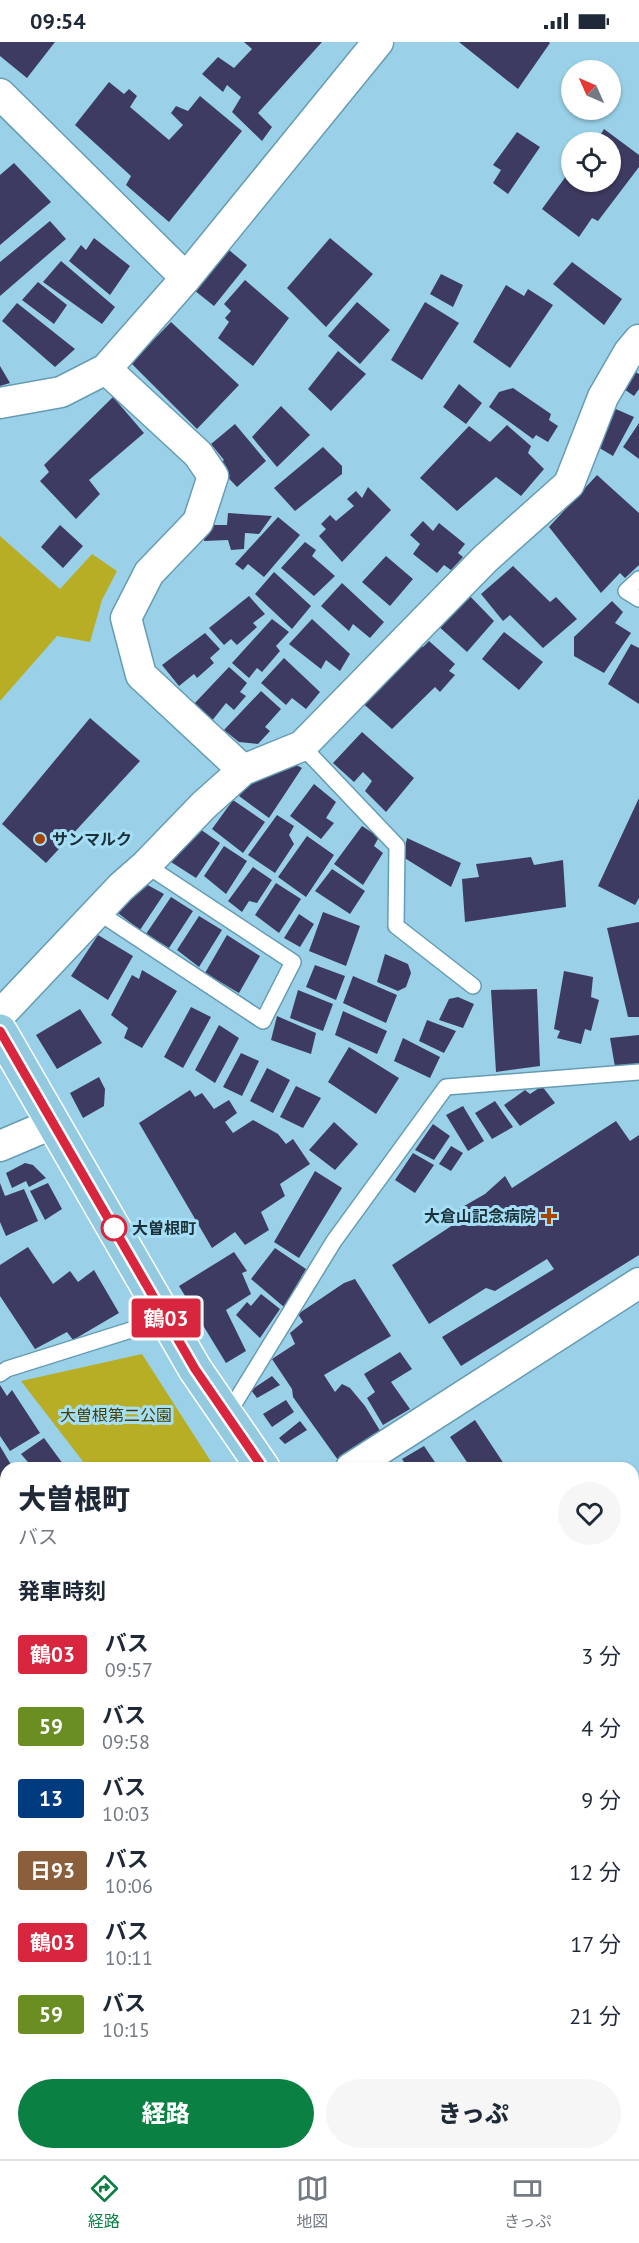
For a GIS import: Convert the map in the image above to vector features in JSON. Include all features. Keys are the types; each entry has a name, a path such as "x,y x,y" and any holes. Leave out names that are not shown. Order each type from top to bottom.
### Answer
{"main road":[{"path":"0,1031 166,1318 226,1417 259,1462"}],"street":[{"path":"0,404 61,392 106,369 186,278 378,42"},
{"path":"0,94 186,278"},
{"path":"0,1015 121,886 146,865 243,770 302,746 485,559 569,484 603,397 628,352 639,340"},
{"path":"106,369 198,454 213,476 198,522 149,573 126,618 141,675 243,770"},
{"path":"0,1146 54,1123"},
{"path":"360,1462 639,1283"}],"lane":[{"path":"639,579 626,591 639,599"},
{"path":"302,746 397,846 396,926 473,986"},
{"path":"98,912 263,1020 293,962 146,865"},
{"path":"226,1417 334,1241 446,1087 639,1072"},
{"path":"0,1374 7,1369 166,1318"}],"green space":[{"path":"0,536 60,589 92,554 117,571 102,600 90,642 57,636 0,701"},
{"name":"大曽根第二公園","path":"142,1354 211,1462 83,1462 21,1381"}],"building":[{"path":"0,42 55,42 27,78 0,56"},
{"path":"244,42 322,42 258,113 272,127 262,141 232,112 241,97 227,85 223,92 202,74 218,57 234,68 252,49"},
{"path":"459,42 549,42 550,43 518,89"},
{"path":"109,82 124,94 129,89 137,96 130,107 169,140 183,125 171,113 176,106 188,111 200,96 242,131 169,222 126,185 131,176 75,125"},
{"path":"517,132 540,147 508,194 493,183 501,170 493,165"},
{"path":"621,142 639,155 639,167 621,191"},
{"path":"14,163 51,202 0,245 0,175"},
{"path":"561,183 561,192 620,192 598,221 592,218 579,237 542,209"},
{"path":"50,221 66,239 0,296 0,262"},
{"path":"94,238 130,266 110,295 69,261 81,245 86,250"},
{"path":"330,238 373,274 326,327 287,288"},
{"path":"223,245 247,265 214,306 189,286"},
{"path":"61,261 115,307 102,324 43,282"},
{"path":"572,262 622,299 604,325 553,284"},
{"path":"441,274 463,285 453,307 430,294"},
{"path":"245,280 289,318 253,366 218,338 229,322 225,318 231,311 224,304"},
{"path":"38,282 67,305 54,324 22,300"},
{"path":"506,285 524,296 528,289 553,305 510,368 473,342"},
{"path":"357,302 390,330 360,364 328,336"},
{"path":"425,302 459,323 422,380 391,360"},
{"path":"17,303 75,349 55,367 2,321"},
{"path":"171,322 239,385 197,429 131,363"},
{"path":"338,351 366,374 331,411 308,389"},
{"path":"0,366 10,383 0,386"},
{"path":"632,370 639,374 639,389 634,396 621,387"},
{"path":"459,384 482,403 466,424 443,407"},
{"path":"513,388 551,414 549,420 558,426 548,442 536,435 533,439 489,407 499,392"},
{"path":"113,397 144,433 89,480 100,494 76,519 40,481 49,472 44,465"},
{"path":"281,406 310,435 277,467 252,437"},
{"path":"609,406 634,417 613,456 591,443"},
{"path":"639,423 639,459 623,447"},
{"path":"235,424 266,461 237,487 217,466 224,460 211,444"},
{"path":"507,425 531,446 528,453 544,469 521,496 496,477 457,511 420,478 469,426 490,442"},
{"path":"323,447 342,466 342,474 295,511 274,488"},
{"path":"597,475 639,513 639,565 625,578 620,573 601,593 549,527"},
{"path":"368,487 391,510 342,562 319,536 326,529 321,524 330,515 336,521 354,506 347,499 356,491 362,498"},
{"path":"228,513 272,516 259,534 245,533 244,549 231,550 228,540 204,541 206,525 227,525"},
{"path":"278,517 300,535 264,577 248,564 243,570 235,564"},
{"path":"423,521 433,531 439,523 465,544 458,553 463,557 451,570 444,565 437,573 413,554 420,544 410,535"},
{"path":"60,525 83,546 63,568 41,547"},
{"path":"305,542 316,550 312,556 335,576 314,596 281,568"},
{"path":"386,556 413,579 390,606 362,582"},
{"path":"513,566 550,602 556,597 577,619 543,648 510,615 503,621 481,594"},
{"path":"274,572 311,606 292,629 255,594"},
{"path":"342,583 384,622 370,638 353,624 349,631 321,606"},
{"path":"466,592 494,621 467,652 436,624"},
{"path":"249,596 265,614 253,623 257,627 237,645 231,639 224,645 209,628"},
{"path":"612,601 623,612 615,623 631,633 604,673 574,656 574,637"},
{"path":"272,619 289,632 276,646 280,651 262,672 257,668 249,678 232,663"},
{"path":"312,619 350,654 340,671 326,660 321,669 289,644"},
{"path":"504,632 543,662 519,690 482,659"},
{"path":"205,633 220,649 210,658 214,663 197,678 194,674 179,686 162,665"},
{"path":"413,640 423,647 429,641 455,664 449,671 455,675 440,692 435,687 392,729 359,700"},
{"path":"631,644 639,648 639,704 608,684"},
{"path":"284,658 320,692 306,709 292,698 286,705 261,683"},
{"path":"229,667 247,683 240,692 246,696 234,710 226,703 211,722 193,705"},
{"path":"261,691 281,709 265,727 270,731 258,744 239,742 224,730"},
{"path":"90,718 140,761 46,863 2,824"},
{"path":"362,732 414,778 386,812 365,791 372,781 363,772 354,782 333,763"},
{"path":"289,761 302,768 269,818 239,796 259,771"},
{"path":"314,784 336,802 326,818 334,823 321,839 290,816"},
{"path":"639,798 639,898 635,905 598,886"},
{"path":"233,800 265,822 243,853 212,829"},
{"path":"277,815 294,826 289,835 294,844 275,873 248,855"},
{"path":"362,826 379,837 374,846 383,853 363,885 334,864"},
{"path":"197,827 220,843 196,878 171,862"},
{"path":"307,836 334,855 306,897 278,877"},
{"path":"407,838 461,863 451,887 403,857"},
{"path":"224,846 247,861 226,894 204,876"},
{"path":"531,857 534,865 563,860 566,907 465,922 462,879 479,877 476,864"},
{"path":"253,867 272,880 257,903 249,901 242,912 228,901"},
{"path":"332,869 365,891 350,914 315,891"},
{"path":"144,883 164,894 140,930 118,913"},
{"path":"276,883 301,899 279,933 255,915"},
{"path":"171,897 193,911 169,948 146,934"},
{"path":"323,912 360,926 346,966 309,951"},
{"path":"299,914 314,924 300,947 284,938"},
{"path":"199,916 222,930 199,967 177,950"},
{"path":"639,922 639,1017 628,1017 607,928"},
{"path":"98,935 133,956 108,1000 71,976"},
{"path":"227,935 260,956 239,993 205,973"},
{"path":"385,954 408,964 411,973 406,987 398,991 377,982"},
{"path":"315,965 345,976 336,1000 306,987"},
{"path":"142,970 177,991 142,1048 124,1038 128,1028 111,1015 132,975 139,979"},
{"path":"564,971 593,977 591,997 599,1000 591,1031 585,1029 581,1044 557,1038 560,1031 554,1029"},
{"path":"353,976 397,995 386,1023 343,1003"},
{"path":"537,989 540,1066 496,1072 491,990"},
{"path":"298,990 333,1004 323,1031 290,1018"},
{"path":"458,997 474,1004 463,1028 439,1020 449,999"},
{"path":"191,1007 211,1017 183,1068 164,1057"},
{"path":"80,1009 102,1043 57,1069 36,1035"},
{"path":"343,1011 387,1031 377,1054 335,1035"},
{"path":"277,1016 316,1033 311,1054 271,1040"},
{"path":"427,1020 456,1031 444,1053 419,1041"},
{"path":"219,1025 239,1038 215,1083 195,1070"},
{"path":"639,1035 639,1063 615,1067 610,1038"},
{"path":"403,1038 440,1057 430,1078 394,1061"},
{"path":"349,1047 399,1078 376,1114 328,1082"},
{"path":"241,1053 259,1061 242,1096 223,1087"},
{"path":"267,1068 290,1080 273,1113 250,1101"},
{"path":"99,1077 105,1089 104,1106 83,1118 70,1093"},
{"path":"296,1086 321,1098 303,1128 280,1117"},
{"path":"542,1086 555,1103 520,1126 504,1105 525,1090 530,1094"},
{"path":"190,1090 195,1097 202,1093 214,1109 229,1100 237,1113 225,1122 233,1133 253,1120 278,1134 286,1144 293,1139 310,1164 280,1184 285,1196 261,1212 269,1230 245,1245 235,1232 212,1248 139,1123"},
{"path":"495,1101 513,1127 492,1139 475,1113"},
{"path":"463,1106 484,1141 468,1151 446,1115"},
{"path":"616,1121 630,1141 639,1135 639,1255 461,1366 442,1337 554,1269 547,1259 495,1291 486,1288 429,1324 392,1265 465,1217 459,1209 485,1194 505,1176 512,1188"},
{"path":"334,1122 358,1144 335,1170 309,1150"},
{"path":"433,1124 450,1136 434,1160 415,1150"},
{"path":"451,1146 463,1153 451,1171 439,1164"},
{"path":"413,1153 434,1165 415,1193 395,1180"},
{"path":"25,1163 33,1165 46,1178 29,1187 26,1181 12,1188 6,1173"},
{"path":"315,1171 342,1188 299,1258 274,1242"},
{"path":"0,1183 5,1196 24,1189 38,1221 6,1236 0,1222"},
{"path":"48,1183 62,1209 45,1220 30,1191"},
{"path":"28,1247 53,1284 70,1271 78,1282 94,1270 119,1313 73,1340 67,1332 35,1349 0,1296 0,1265"},
{"path":"275,1248 306,1269 284,1307 251,1279"},
{"path":"234,1252 247,1271 242,1273 251,1294 226,1310 246,1351 226,1363 179,1286"},
{"path":"355,1279 391,1336 324,1375 335,1392 342,1384 350,1388 365,1406 382,1434 338,1460 293,1397 292,1389 272,1359 295,1344 290,1333 303,1322 298,1314 344,1283"},
{"path":"261,1294 280,1309 260,1338 236,1315 247,1302 251,1306"},
{"path":"400,1352 412,1369 391,1382 410,1409 383,1425 367,1398 375,1392 364,1374"},
{"path":"272,1376 280,1385 257,1398 251,1390"},
{"path":"0,1385 7,1396 12,1390 40,1433 10,1451 0,1436"},
{"path":"286,1400 294,1412 272,1427 263,1414"},
{"path":"475,1420 503,1462 467,1462 450,1437"},
{"path":"300,1421 307,1430 285,1444 279,1438"},
{"path":"44,1438 62,1462 28,1462 21,1454"},
{"path":"0,1446 9,1462 0,1462"},
{"path":"424,1446 435,1462 404,1462 402,1459"}],"bus line":[{"name":"鶴03","path":"0,1031 195,1369 259,1462"}],"place":[{"name":"サンマルク","path":"40,839"},
{"name":"大倉山記念病院","path":"549,1216"},
{"name":"大曽根町","path":"114,1228"}]}
